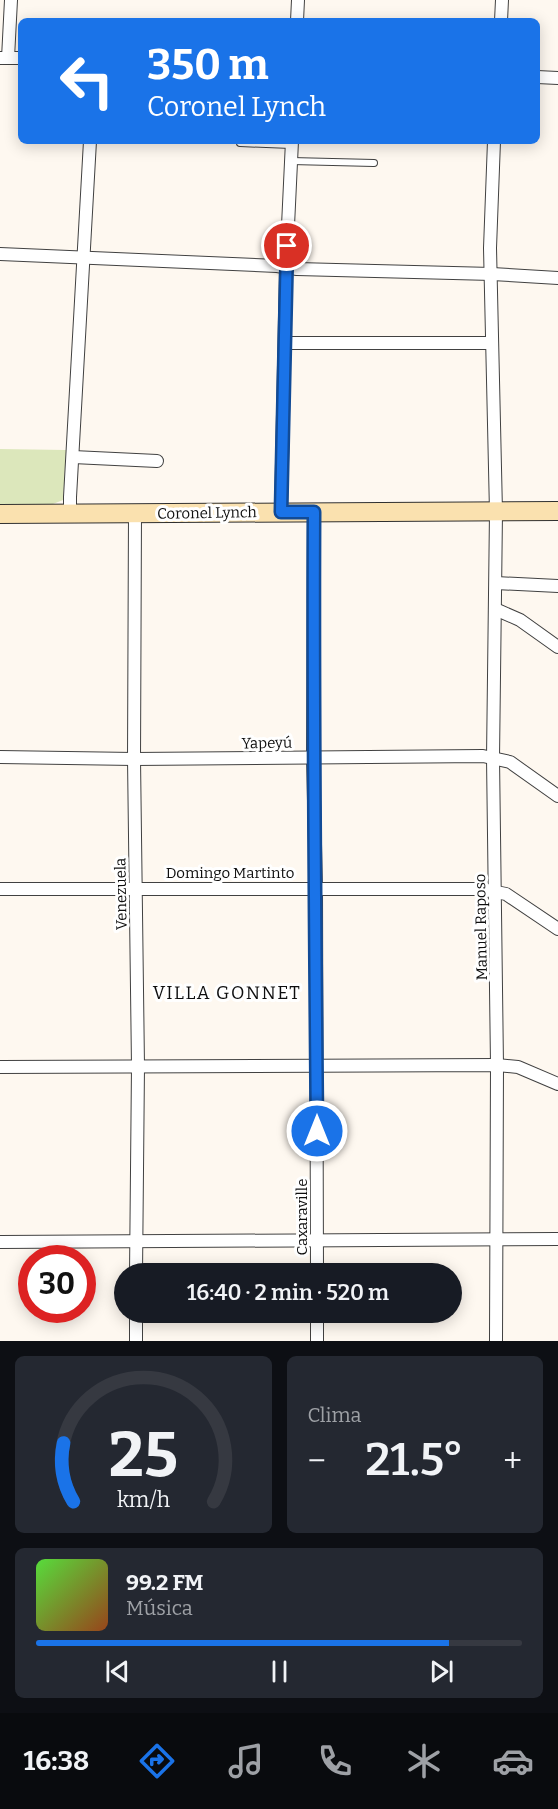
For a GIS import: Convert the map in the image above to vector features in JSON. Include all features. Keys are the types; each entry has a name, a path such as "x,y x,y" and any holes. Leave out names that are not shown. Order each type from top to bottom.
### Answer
{"main road":[{"name":"Coronel Lynch","path":"0,514 558,511"}],"street":[{"path":"10,58 11,0"},
{"path":"297,18 298,0"},
{"path":"501,18 502,0"},
{"path":"540,77 558,78"},
{"path":"70,513 90,144"},
{"path":"281,512 286,268 292,144"},
{"name":"Manuel Raposo","path":"494,144 490,248 496,512 493,758 497,1065 496,1341"},
{"path":"0,254 558,278"},
{"path":"285,343 492,343"},
{"path":"72,457 157,461"},
{"name":"Caxaraville","path":"314,512 313,757 316,888 317,1263"},
{"name":"Venezuela","path":"135,513 134,759 138,1066 136,1263"},
{"path":"496,583 558,586"},
{"path":"495,609 520,620 558,647"},
{"name":"Yapeyú","path":"0,758 483,756 510,762 558,796"},
{"name":"Domingo Martinto","path":"0,889 482,889 506,894 558,928"},
{"path":"0,1067 497,1065 518,1067 558,1084"},
{"path":"0,1242 558,1239"},
{"path":"136,1323 136,1341"},
{"path":"317,1323 317,1341"}],"lane":[{"path":"291,161 374,163"}],"green space":[{"path":"0,449 66,450 63,500 53,504 0,505"}],"district":[{"name":"VILLA GONNET","path":"227,993"}],"route":[{"path":"287,246 281,512 314,512 313,757 317,1131"}]}
